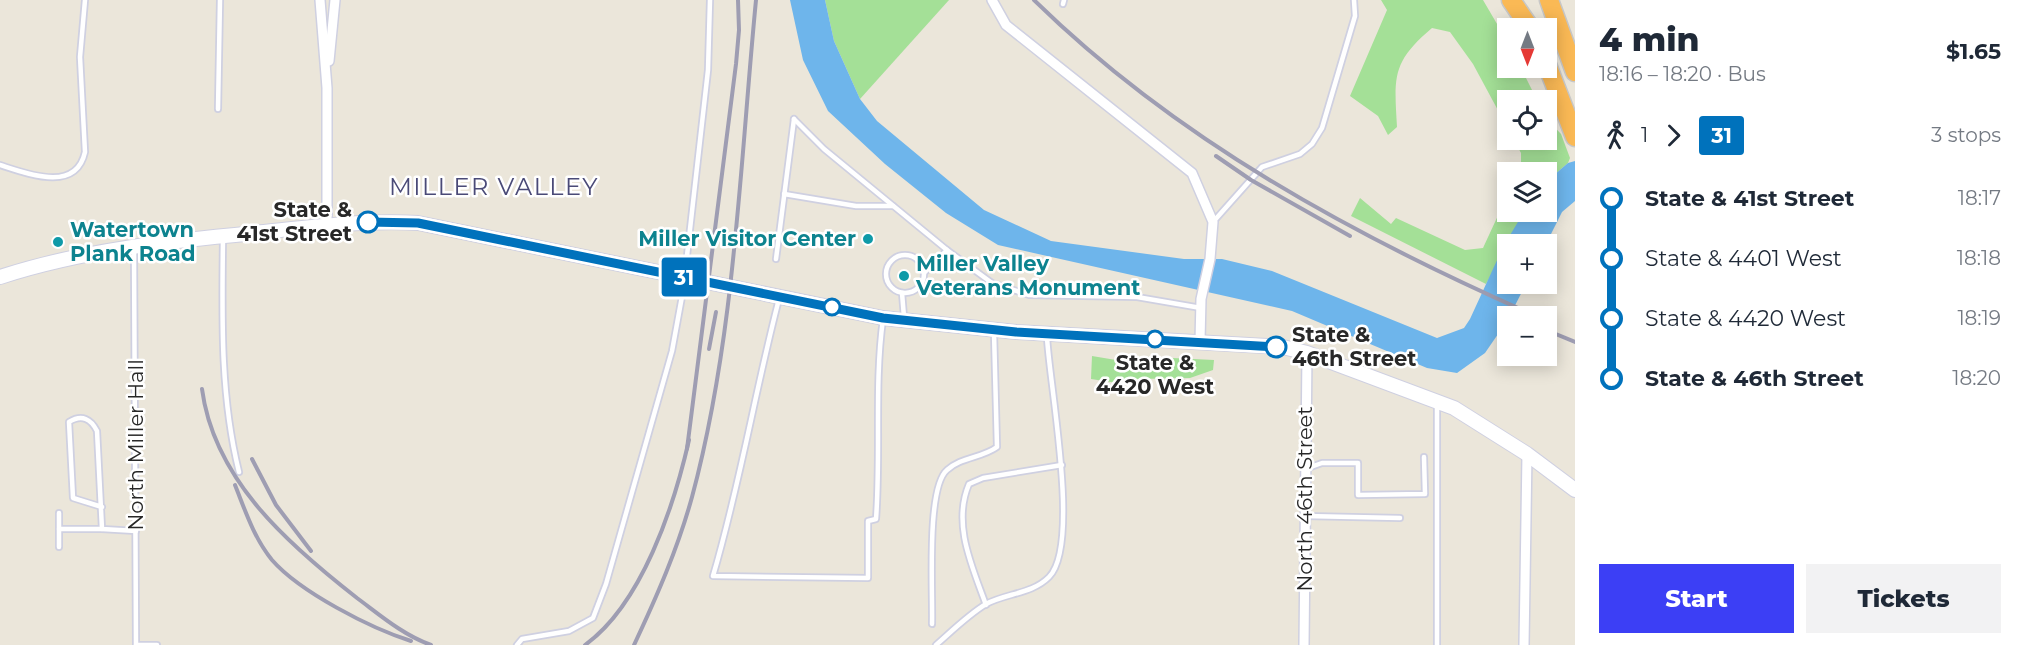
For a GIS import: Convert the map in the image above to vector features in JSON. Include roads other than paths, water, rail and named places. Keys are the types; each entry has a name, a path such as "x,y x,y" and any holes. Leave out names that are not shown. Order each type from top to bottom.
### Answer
{"highway":[{"path":"1511,0 1523,18"},
{"path":"1550,0 1575,72"},
{"path":"1553,78 1575,137"}],"main road":[{"path":"0,277 32,267 134,246 327,226 379,222 418,223 883,318 1047,334 1282,347 1307,353 1454,408 1527,454 1575,490"}],"street":[{"path":"321,0 327,88 327,226"},
{"path":"327,88 335,0"},
{"path":"992,0 1006,25 1192,173 1213,222 1210,259 1201,303 1200,341"},
{"name":"North 46th Street","path":"1304,645 1307,353"},
{"path":"1524,645 1527,454"}],"lane":[{"path":"0,165 46,178 67,176 80,166 85,152 80,57 86,0"},
{"path":"218,110 220,0"},
{"path":"518,645 522,639 569,631 593,618 606,584 672,349 685,277 708,70 710,0"},
{"path":"1213,222 1262,167 1300,154 1312,144 1322,128 1355,16 1354,0"},
{"path":"776,259 794,119 824,150 947,250 992,283 1029,295 1137,297 1201,303"},
{"path":"784,194 856,206 893,206"},
{"path":"224,236 221,300 226,396 230,438 238,472"},
{"name":"North Miller Hall","path":"134,246 136,645"},
{"path":"924,273 918,261 912,257 899,256 893,259 885,276 891,288 902,293 918,288 924,273 947,250"},
{"path":"902,293 904,320"},
{"path":"780,296 756,393 738,489 713,576 868,578 868,521 876,519 879,463 879,363 883,318"},
{"path":"932,624 934,507 940,478 948,469 970,458 989,453 997,447 994,330"},
{"path":"936,645 986,605 1038,585 1050,576 1057,564 1061,549 1062,465 1047,334"},
{"path":"1437,402 1437,645"},
{"path":"102,507 73,498 69,422 72,419 86,418 92,422 97,431 102,507 102,529"},
{"path":"1305,470 1322,463 1358,464 1358,495 1425,494 1424,457"},
{"path":"986,605 962,527 963,498 969,484 983,478 1062,465"},
{"path":"59,513 59,547"},
{"path":"1305,516 1400,518"},
{"path":"59,529 136,531"},
{"path":"136,645 156,645"}],"water":[{"path":"790,0 825,0 834,41 860,99 877,121 984,210 1051,241 1184,259 1222,259 1272,271 1437,338 1464,328 1497,260 1497,294 1521,294 1515,306 1497,306 1497,336 1485,353 1457,373 1427,368 1292,311 998,245 946,213 885,164 828,111 803,60"},
{"path":"1575,161 1575,201 1562,212 1557,222 1557,172 1568,163"},
{"path":"1518,222 1557,222 1551,234 1511,234"}],"railway":[{"path":"687,449 736,64 739,30 738,0"},
{"path":"634,645 674,553 692,497 718,375 734,250 756,0"},
{"path":"1034,0 1089,50 1147,97 1270,180 1401,253 1514,306"},
{"path":"1216,156 1251,180 1350,236"},
{"path":"709,349 716,312"},
{"path":"1557,335 1575,342"},
{"path":"202,389 209,422 222,453 238,481 258,508 281,533 331,578 383,618 431,645"},
{"path":"585,645 605,627 639,580 665,523 689,440"},
{"path":"252,459 276,505 311,551"},
{"path":"235,485 260,543 284,572 337,608 411,641"}],"place":[{"name":"State & 41st Street","path":"368,222"},
{"name":"Miller Visitor Center","path":"868,239"},
{"name":"Watertown Plank Road","path":"58,242"},
{"name":"Miller Valley Veterans Monument","path":"904,276"},
{"name":"State & 4420 West","path":"1155,339"},
{"name":"State & 46th Street","path":"1276,347"}],"district":[{"name":"MILLER VALLEY","path":"494,187"}]}
